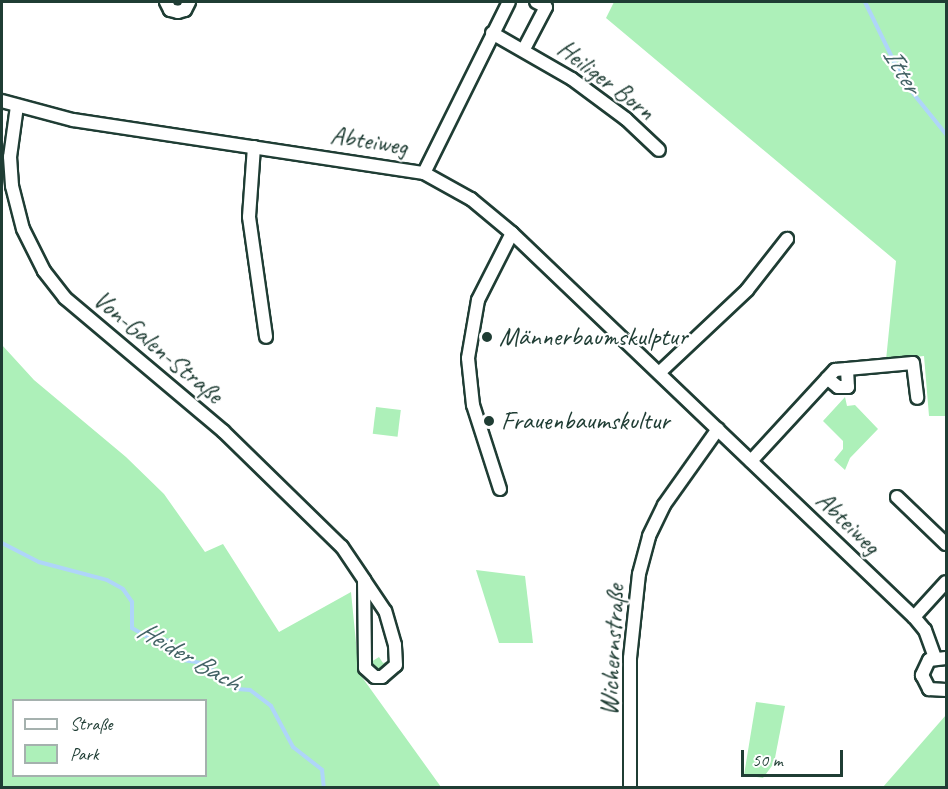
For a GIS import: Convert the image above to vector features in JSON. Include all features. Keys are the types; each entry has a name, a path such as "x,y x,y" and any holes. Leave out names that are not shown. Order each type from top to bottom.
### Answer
{"street":[{"path":"166,2 170,10 178,12 185,10 189,2"},
{"path":"424,172 509,2"},
{"name":"Heiliger Born","path":"524,49 546,7 536,2"},
{"name":"Heiliger Born","path":"492,33 524,49 618,113 659,150"},
{"name":"Abteiweg","path":"2,101 73,120 424,172 471,199 512,233 914,617 925,630 940,658 925,664 922,680 934,692 946,690"},
{"name":"Von-Galen-Straße","path":"17,106 10,157 12,186 22,229 44,271 65,298 266,471 342,547 385,611 395,645 396,664 382,678 368,673 364,661 364,580"},
{"path":"254,147 249,217 266,337"},
{"path":"500,489 473,405 468,358 478,300 512,233"},
{"path":"659,373 747,290 787,239"},
{"path":"751,461 835,370 913,363 916,398"},
{"path":"827,378 838,387 848,387 847,369"},
{"name":"Wichernstraße","path":"630,788 630,658 639,574 649,536 664,505 718,429"},
{"name":"Abteiweg","path":"897,497 946,544"},
{"path":"914,617 946,582"}],"green space":[{"path":"614,2 946,2 946,416 929,416 924,356 886,360 896,261 606,18"},
{"path":"2,345 34,380 126,457 164,494 205,552 223,544 279,632 351,592 359,673 441,787 2,787"},
{"path":"845,397 847,406 855,405 878,429 850,458 845,470 834,460 843,449 843,441 823,421"},
{"path":"376,407 401,410 398,437 373,434"},
{"path":"476,570 525,576 533,643 499,643"},
{"path":"379,657 383,663 392,660 382,673 373,670 371,662"},
{"path":"756,702 785,706 774,763 763,778 744,775"},
{"path":"946,715 946,787 883,787"}],"waterway":[{"name":"Itter","path":"865,2 904,82 946,134"},
{"name":"Heider Bach","path":"2,543 39,562 107,580 123,589 132,602 132,628 146,636 169,641 183,660 203,663 237,689 250,690 271,706 293,747 322,770 324,788"}],"place":[{"name":"Männerbaumskulptur","path":"487,337"},
{"name":"Frauenbaumskultur","path":"489,421"}]}
